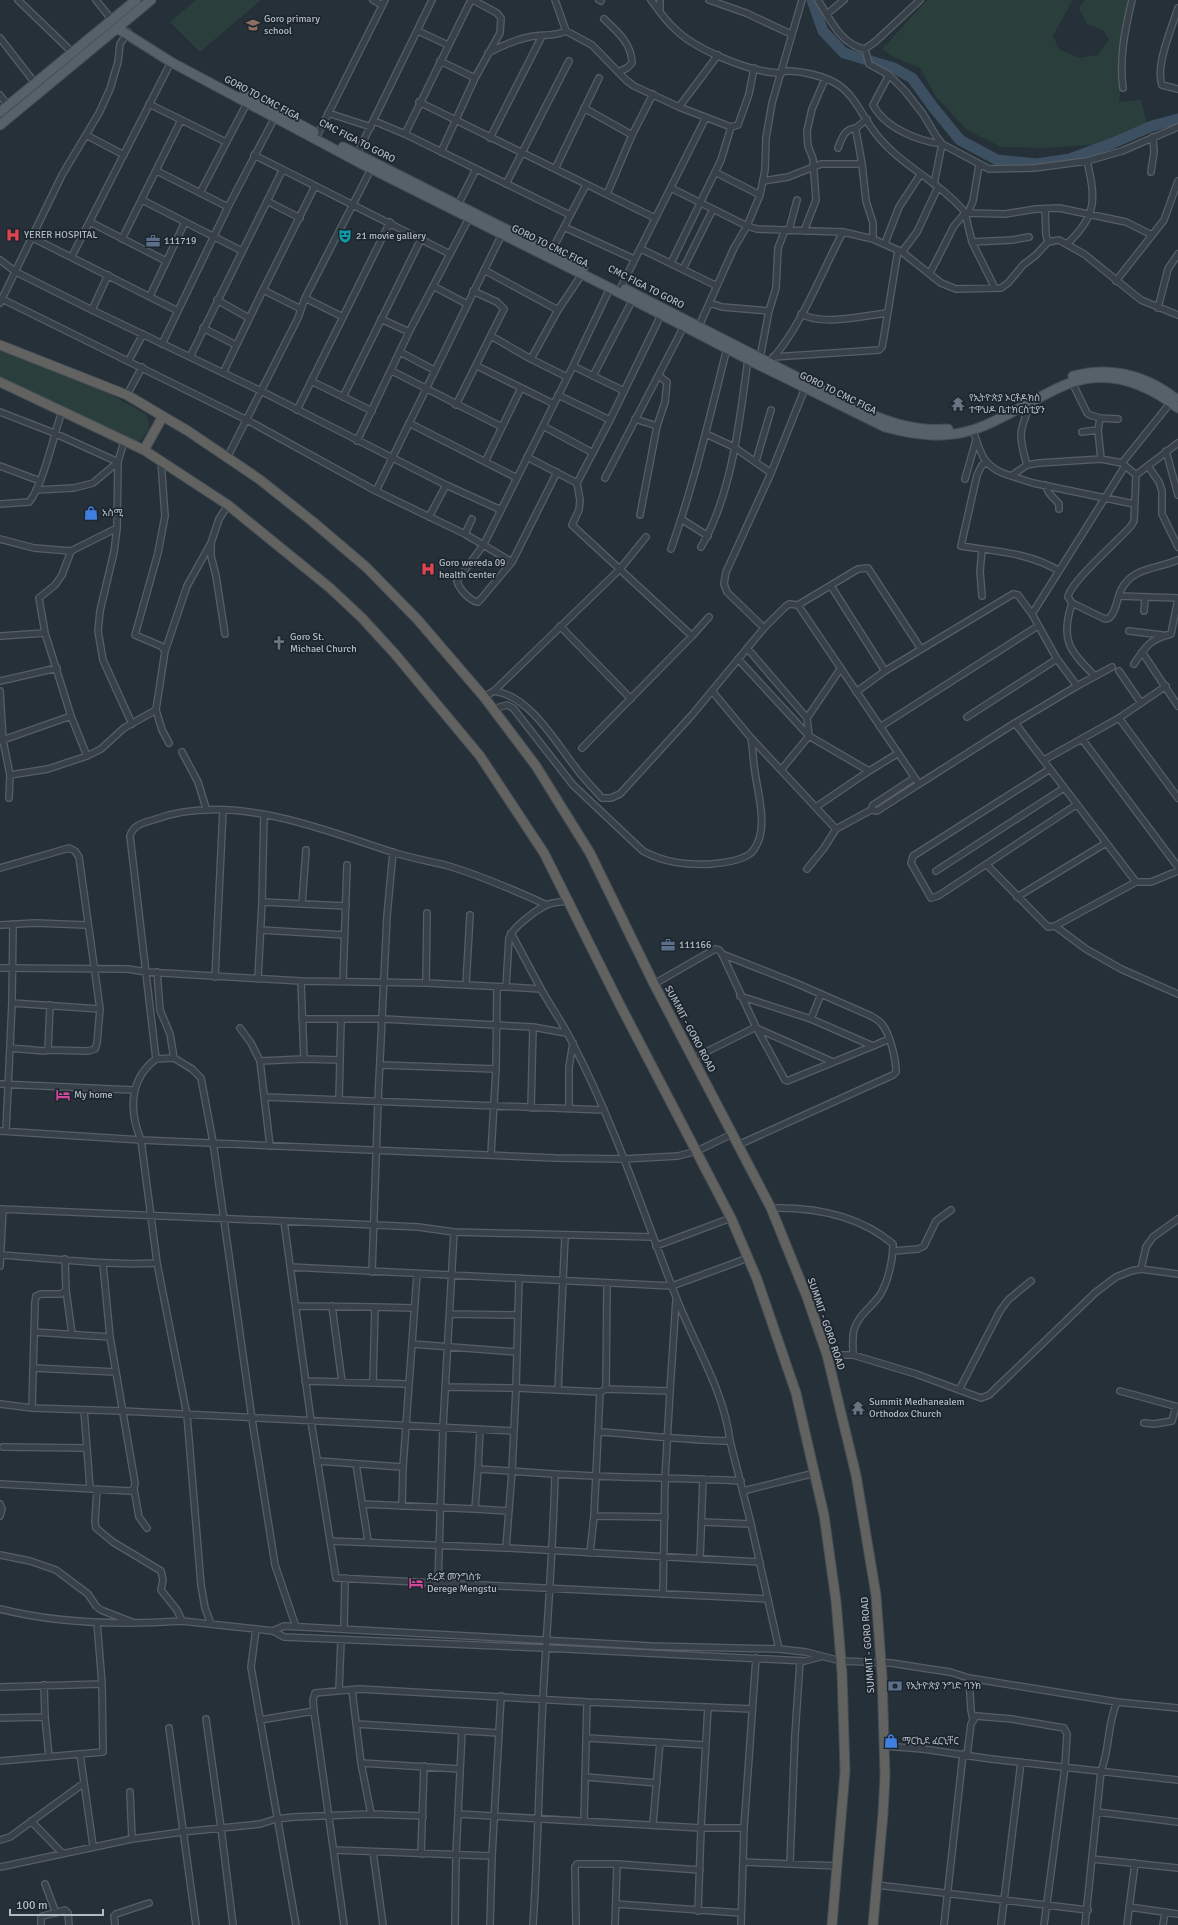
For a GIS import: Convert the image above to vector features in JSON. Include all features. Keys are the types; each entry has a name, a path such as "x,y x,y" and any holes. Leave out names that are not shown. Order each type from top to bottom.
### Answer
{"highway":[{"name":"SUMMIT - GORO ROAD","path":"0,345 127,395 163,416 228,456 312,521 366,567 417,619 493,709 536,766 590,853 654,984 771,1208 807,1297 827,1355 851,1450 863,1512 876,1595 884,1746 883,1814 873,1925"},
{"path":"0,382 144,450 228,505 330,588 362,618 423,687 480,756 540,848 619,1003 732,1218 788,1367 815,1473 829,1550 841,1661 845,1771 832,1925"},
{"path":"144,450 163,416"}],"main road":[{"path":"0,125 136,0"},
{"path":"0,112 114,21 151,0"},
{"name":"CMC FIGA TO GORO","path":"114,21 128,33 318,134 699,326 859,409 903,426 920,429 959,428 979,422 1058,382 1083,373 1095,372 1134,375 1156,385 1176,404"},
{"name":"GORO TO CMC FIGA","path":"128,33 171,62 371,169 610,288 748,359 769,362 804,388 871,422 904,433 936,436 973,430 1072,382 1101,378 1124,380 1154,391 1176,404"}],"street":[{"path":"18,0 73,53"},
{"path":"96,0 114,21"},
{"path":"318,134 384,2 373,0"},
{"path":"357,154 432,0"},
{"path":"405,134 440,61 472,0 497,13 501,18 500,33 475,78 441,152"},
{"path":"555,0 566,31 592,45 634,86 680,107 731,126 738,125 749,94 754,68"},
{"path":"651,0 674,28 684,36 735,63 780,73 788,71 824,79 841,87 861,110 886,145 920,176 936,186 966,213 972,242 995,288"},
{"path":"660,0 660,12"},
{"path":"708,0 752,15 791,34"},
{"path":"818,0 838,32 851,44 865,49"},
{"path":"827,14 844,0"},
{"path":"865,49 876,42 920,0"},
{"path":"1123,88 1121,76 1122,51 1124,34 1132,0"},
{"path":"699,326 734,248 747,226 760,195 763,181 768,124 780,73 800,1"},
{"path":"1178,8 1161,66 1160,80 1162,85 1178,89"},
{"path":"604,19 619,33 632,56 632,63 627,68 618,72"},
{"path":"418,31 448,45"},
{"path":"487,54 518,40 554,35 566,31"},
{"path":"128,33 120,44 118,62 110,89 86,135 62,175 1,301 129,360 247,420 376,491 484,544 512,562"},
{"path":"490,138 542,36"},
{"path":"0,38 35,83"},
{"path":"769,362 879,350 882,347 887,313 900,251 917,232 936,186 942,144 916,104 889,75 869,64 865,49"},
{"path":"680,107 718,55"},
{"path":"440,61 475,78"},
{"path":"506,184 569,61"},
{"path":"72,256 171,62"},
{"path":"889,75 873,102 874,107 892,125 920,140 942,144 979,165 990,169 1056,166 1087,161 1122,151 1178,127"},
{"path":"555,169 599,78"},
{"path":"804,231 816,200 812,153 808,146 807,131 812,109 824,79"},
{"path":"607,194 632,135 653,94"},
{"path":"0,95 8,106"},
{"path":"420,102 490,138 655,218"},
{"path":"200,193 247,103"},
{"path":"149,104 226,142"},
{"path":"584,108 632,135"},
{"path":"328,113 370,127"},
{"path":"162,344 228,207 275,117"},
{"path":"621,287 706,117"},
{"path":"838,148 844,134 850,129 856,128 867,119"},
{"path":"122,239 181,120"},
{"path":"374,121 405,134 570,215"},
{"path":"671,263 716,172 731,126"},
{"path":"856,128 866,201 873,222 873,239"},
{"path":"86,135 124,155"},
{"path":"1151,172 1154,152 1153,137"},
{"path":"254,155 390,222 450,254"},
{"path":"1068,244 1080,232 1090,215 1093,189 1087,161"},
{"path":"763,181 788,177 821,164 862,164"},
{"path":"930,273 954,226 966,213 973,201 979,165"},
{"path":"228,456 298,318 305,298 371,169"},
{"path":"458,205 476,169"},
{"path":"190,356 282,170"},
{"path":"156,171 228,207"},
{"path":"716,172 760,195"},
{"path":"885,243 899,207 920,176"},
{"path":"1116,281 1168,212 1178,181"},
{"path":"551,252 586,185"},
{"path":"223,373 315,186"},
{"path":"671,188 747,226 765,230 843,232 885,243 900,251 948,287 956,289 1001,288 1008,283 1023,265 1036,256 1048,242 1059,240 1084,254 1141,300 1178,315"},
{"path":"142,200 242,251"},
{"path":"760,358 769,311 776,288 778,248 787,230 797,200"},
{"path":"267,201 300,218"},
{"path":"966,213 1006,214 1045,208 1059,208 1126,222 1152,235"},
{"path":"1045,208 1046,235 1048,242"},
{"path":"683,269 713,209"},
{"path":"357,441 433,286 469,218"},
{"path":"90,222 166,261"},
{"path":"150,296 185,222"},
{"path":"297,410 390,222"},
{"path":"564,227 634,259"},
{"path":"769,362 785,342 802,314 843,232"},
{"path":"376,491 502,234"},
{"path":"31,237 72,256 178,310"},
{"path":"972,242 1012,240 1029,237"},
{"path":"343,397 421,239"},
{"path":"641,249 717,286"},
{"path":"1158,308 1168,268 1178,254"},
{"path":"0,260 16,272 92,310 190,356 357,441 446,485 501,510"},
{"path":"484,270 558,310"},
{"path":"531,359 558,310 582,274"},
{"path":"92,310 108,275"},
{"path":"433,286 467,304"},
{"path":"557,472 512,562 478,602 472,600 458,585 457,581 484,544 573,366 610,288"},
{"path":"263,290 301,309"},
{"path":"456,405 504,313 504,307 473,291"},
{"path":"305,298 343,317"},
{"path":"218,300 249,318"},
{"path":"593,376 633,300"},
{"path":"710,304 728,308 769,311"},
{"path":"802,314 811,319 822,320 887,313"},
{"path":"661,314 610,420 577,483 580,500 579,510 572,525 692,636"},
{"path":"381,319 410,332"},
{"path":"605,478 684,326"},
{"path":"203,328 236,345"},
{"path":"129,360 142,334"},
{"path":"492,336 531,359 567,377"},
{"path":"670,549 682,519 706,434 727,348"},
{"path":"400,352 434,370"},
{"path":"701,547 708,536 724,488 739,427 748,359"},
{"path":"477,366 554,404"},
{"path":"573,366 624,391"},
{"path":"127,395 142,367"},
{"path":"392,371 456,405 502,427"},
{"path":"640,515 657,426 666,402 667,386 665,379 658,376"},
{"path":"311,381 372,411"},
{"path":"1072,382 1087,413 1100,418 1118,419"},
{"path":"485,462 521,388"},
{"path":"764,628 730,597 724,584 726,572 772,473 804,388"},
{"path":"558,395 610,420"},
{"path":"1027,465 1020,444 1020,431 1031,402"},
{"path":"1032,614 1123,464 1176,404"},
{"path":"756,462 771,410"},
{"path":"0,504 29,502 40,481 62,411"},
{"path":"0,412 54,433 118,462"},
{"path":"636,418 657,426"},
{"path":"1100,418 1098,430 1101,459"},
{"path":"409,423 517,478"},
{"path":"543,426 593,453"},
{"path":"973,430 986,463 998,472 1045,485 1134,504"},
{"path":"1082,432 1098,430"},
{"path":"706,434 734,447 772,473"},
{"path":"965,479 976,439"},
{"path":"124,441 118,462 117,528 114,552 100,611 98,631 103,660 132,724"},
{"path":"1178,443 1136,475 1134,522 1132,526 1082,576 1069,592 1068,597 1072,603 1106,619 1109,618 1113,612 1122,588 1134,574 1178,560"},
{"path":"1166,451 1178,495"},
{"path":"527,457 577,483"},
{"path":"1011,476 1027,465 1082,459 1101,459 1123,464 1136,475"},
{"path":"161,461 165,516 158,553 135,635 156,644 165,651"},
{"path":"36,490 74,488 93,483 118,462"},
{"path":"986,463 982,465 977,475 961,546 1034,560 1050,565 1059,571"},
{"path":"0,466 40,481"},
{"path":"1148,466 1159,482 1162,491 1162,514 1178,547"},
{"path":"429,517 446,485"},
{"path":"1045,485 1049,493 1059,504 1060,509"},
{"path":"169,743 162,730 156,710 165,651 187,586 211,543 219,519 228,505"},
{"path":"465,534 472,519"},
{"path":"682,519 708,536"},
{"path":"0,539 34,548 71,551 117,528"},
{"path":"484,698 494,692 620,569 646,537"},
{"path":"211,543 211,556 216,576 225,634"},
{"path":"982,550 980,571 982,596"},
{"path":"71,551 62,575 55,585 39,598 45,633 72,716 87,756"},
{"path":"494,692 505,693 515,698 532,714 563,749 589,784 602,798 611,798 620,794 712,691 784,606 789,604 798,605 858,569 868,568 921,649"},
{"path":"831,586 885,671"},
{"path":"856,692 885,671 1013,594 1018,595 1032,614 1056,659 1077,686"},
{"path":"1119,596 1178,598 1171,634 1163,636 1147,644 1134,664"},
{"path":"1144,598 1144,611"},
{"path":"1072,603 1068,618 1066,637 1081,662 1095,676"},
{"path":"798,605 897,754 919,784"},
{"path":"582,748 709,617"},
{"path":"560,626 631,698"},
{"path":"880,727 1038,626"},
{"path":"1129,631 1163,636"},
{"path":"0,636 45,633"},
{"path":"747,648 807,718 809,736 781,770"},
{"path":"1142,652 1178,706"},
{"path":"738,659 809,736 869,771"},
{"path":"968,717 1056,659"},
{"path":"871,810 877,811 1015,723 1112,667"},
{"path":"0,681 57,668"},
{"path":"807,718 841,668"},
{"path":"1119,671 1141,703"},
{"path":"1044,760 1119,718 1166,686"},
{"path":"0,691 1,740 10,775 9,798"},
{"path":"712,691 751,738 836,829"},
{"path":"493,709 507,705 513,708 580,793 643,851 654,857 692,865 719,864 741,858 751,853 756,845 762,818 751,738"},
{"path":"10,775 48,769 87,756 102,749 124,728 156,710"},
{"path":"1,740 72,716"},
{"path":"1119,718 1178,798"},
{"path":"1015,723 1136,882"},
{"path":"1082,739 1178,867"},
{"path":"182,752 198,782 206,808"},
{"path":"816,807 897,754"},
{"path":"1050,769 913,856 910,860 931,898 935,898 1076,805"},
{"path":"807,869 824,848 836,829 871,810 874,804 914,778"},
{"path":"936,871 1064,788"},
{"path":"156,1058 130,836 132,830 137,826 167,815 206,808 264,815 355,838 393,852 452,868 503,886 547,905"},
{"path":"215,976 223,810"},
{"path":"258,979 264,815"},
{"path":"1017,897 1106,843"},
{"path":"0,868 61,849 70,848 75,851 79,857 87,925 100,1009 97,1043 95,1049 88,1051 44,1051 10,1048"},
{"path":"302,904 306,850"},
{"path":"372,1272 375,1150 383,1019 387,916 393,852"},
{"path":"986,864 1045,926 1048,927 1055,926 1136,882 1151,882 1178,871"},
{"path":"343,981 347,865"},
{"path":"506,987 509,938 511,933 515,928 547,905 568,901"},
{"path":"262,902 346,906"},
{"path":"426,983 427,913"},
{"path":"466,985 470,915"},
{"path":"0,925 35,923 87,925"},
{"path":"13,924 10,1048 3,1131 141,1140 212,1142 270,1146 624,1159 678,1156 696,1151 732,1134"},
{"path":"1055,926 1086,948 1121,969 1178,994"},
{"path":"260,930 345,935"},
{"path":"511,933 541,989 573,1042 604,1110 676,1298 715,1389 728,1428 730,1441 741,1480 778,1649"},
{"path":"654,984 715,948 719,950 756,1027 785,1080 787,1081 889,1039"},
{"path":"722,954 821,994 870,1016 881,1023 886,1029 896,1068 894,1075 738,1145"},
{"path":"0,968 128,969 146,972 301,982 343,981 426,983 541,989"},
{"path":"156,972 160,1010 170,1034 174,1058"},
{"path":"301,982 304,1059"},
{"path":"491,1154 496,1069 497,987"},
{"path":"811,1019 821,994"},
{"path":"740,996 811,1019 873,1046"},
{"path":"12,1003 100,1009"},
{"path":"48,1050 50,1005"},
{"path":"302,1019 383,1019 533,1027 566,1032"},
{"path":"339,1100 341,1019"},
{"path":"531,1108 533,1027"},
{"path":"694,1058 756,1027"},
{"path":"756,1027 833,1062"},
{"path":"240,1028 251,1043 260,1061 270,1146"},
{"path":"569,1109 569,1067 573,1042"},
{"path":"211,1624 205,1608 201,1585 187,1415 158,1262 141,1140 134,1125 134,1090 142,1073 156,1058 174,1058 192,1069 201,1078 212,1142 252,1419 275,1565 296,1627"},
{"path":"260,1061 304,1059 340,1060"},
{"path":"380,1065 496,1069"},
{"path":"0,1084 134,1090"},
{"path":"265,1097 604,1110"},
{"path":"771,1208 793,1207 837,1214 862,1224 886,1238 893,1244 887,1279 880,1295 860,1317 854,1331 853,1355"},
{"path":"0,1266 2,1209 418,1227 454,1232 565,1236 605,1235 653,1237"},
{"path":"893,1251 918,1249 924,1246 936,1222 951,1210"},
{"path":"656,1246 732,1218"},
{"path":"284,1221 305,1381 336,1578 768,1599"},
{"path":"1140,1269 1146,1247 1153,1237 1177,1221"},
{"path":"438,1582 443,1427 454,1232"},
{"path":"558,1390 565,1236"},
{"path":"0,1255 65,1259 103,1264 158,1262"},
{"path":"290,1267 451,1276 519,1278 607,1284 672,1286 748,1258"},
{"path":"65,1259 66,1290 72,1334"},
{"path":"103,1264 110,1337 135,1483 134,1489 139,1517 148,1528"},
{"path":"827,1355 853,1355 916,1374 981,1398 986,1397 1096,1292 1116,1277 1140,1269 1178,1274"},
{"path":"402,1506 403,1467 410,1384 416,1274"},
{"path":"506,1548 512,1471 518,1352 519,1278"},
{"path":"959,1390 1000,1311 1008,1300 1031,1281"},
{"path":"590,1553 603,1390 607,1284"},
{"path":"32,1408 34,1302 36,1296 41,1294 61,1294 66,1290"},
{"path":"663,1594 665,1556 665,1478 676,1298"},
{"path":"296,1306 413,1308"},
{"path":"332,1306 342,1382"},
{"path":"373,1382 375,1308"},
{"path":"450,1314 518,1315"},
{"path":"34,1332 110,1337"},
{"path":"412,1344 447,1348 518,1352"},
{"path":"33,1368 116,1372"},
{"path":"305,1381 410,1384"},
{"path":"445,1387 670,1391"},
{"path":"1120,1391 1177,1407 1172,1421 1154,1424 1144,1423"},
{"path":"0,1404 32,1408 122,1411 406,1426 480,1428 513,1431"},
{"path":"84,1410 90,1488"},
{"path":"475,1509 480,1428"},
{"path":"600,1432 692,1440 730,1441"},
{"path":"3,1447 87,1448"},
{"path":"317,1461 403,1467"},
{"path":"356,1464 368,1541"},
{"path":"478,1469 555,1475 677,1477 741,1480"},
{"path":"743,1491 815,1473"},
{"path":"533,1925 539,1819 543,1698 553,1550 555,1475"},
{"path":"700,1559 703,1479"},
{"path":"0,1484 90,1488 97,1490 130,1491 134,1489"},
{"path":"97,1490 96,1528 114,1542 161,1571 163,1580 161,1590 177,1610 182,1621"},
{"path":"0,1504 2,1509 0,1516"},
{"path":"362,1504 509,1511"},
{"path":"594,1516 665,1517"},
{"path":"701,1522 751,1524"},
{"path":"330,1541 368,1541 553,1550 760,1562"},
{"path":"0,1555 30,1561 56,1570 88,1594 96,1606 101,1610 136,1624"},
{"path":"344,1629 345,1578"},
{"path":"0,1609 28,1616 97,1622 136,1624 182,1621 273,1631 284,1637 800,1661 820,1657"},
{"path":"0,1761 103,1752 102,1684 97,1622"},
{"path":"273,1631 284,1626 547,1639 650,1646 778,1649 806,1652 820,1657 841,1661 891,1663 950,1672 969,1678 1117,1702 1178,1708"},
{"path":"256,1629 251,1667 276,1819 282,1843 296,1925"},
{"path":"339,1690 341,1640"},
{"path":"741,1925 744,1828 756,1658"},
{"path":"790,1863 795,1735 800,1661"},
{"path":"944,1925 965,1755 973,1720 970,1710 969,1678"},
{"path":"0,1687 102,1684"},
{"path":"44,1685 49,1757"},
{"path":"352,1690 361,1763 371,1814"},
{"path":"344,1925 330,1815 314,1711 313,1700 315,1693 352,1690 752,1709"},
{"path":"490,1925 492,1856 501,1696"},
{"path":"584,1820 587,1702"},
{"path":"1086,1925 1101,1771 1105,1760 1111,1720 1117,1702"},
{"path":"698,1911 708,1708"},
{"path":"260,1720 314,1711"},
{"path":"0,1718 45,1716"},
{"path":"973,1720 976,1716 983,1716 1064,1728 1067,1734 1065,1767 1044,1925"},
{"path":"206,1719 233,1925"},
{"path":"356,1724 499,1733"},
{"path":"169,1728 182,1832 196,1925"},
{"path":"456,1925 456,1855 462,1731"},
{"path":"587,1738 705,1745"},
{"path":"653,1824 660,1742"},
{"path":"884,1746 922,1749 1178,1780"},
{"path":"80,1754 93,1846"},
{"path":"1001,1925 1021,1762"},
{"path":"361,1763 460,1768"},
{"path":"421,1854 424,1766"},
{"path":"586,1777 657,1783"},
{"path":"0,1840 10,1837 84,1783"},
{"path":"130,1792 132,1839"},
{"path":"1097,1812 1178,1822"},
{"path":"0,1867 93,1846 132,1839 260,1824 276,1819 371,1814 423,1816"},
{"path":"458,1814 584,1820 701,1828 744,1828"},
{"path":"31,1821 62,1853"},
{"path":"334,1850 492,1856"},
{"path":"373,1852 383,1925"},
{"path":"1092,1859 1178,1868"},
{"path":"743,1862 837,1866"},
{"path":"1127,1925 1136,1863"},
{"path":"576,1925 575,1867 577,1864 617,1864 700,1870"},
{"path":"615,1925 617,1864"},
{"path":"45,1884 56,1912"},
{"path":"877,1884 1088,1910"},
{"path":"115,1925 114,1916 116,1914 149,1903"},
{"path":"616,1904 741,1913"},
{"path":"1129,1907 1178,1914"},
{"path":"41,1925 41,1917 56,1912 67,1911 69,1925"},
{"path":"1164,1925 1165,1912"}],"green space":[{"path":"196,0 260,1 200,52 170,22"},
{"path":"927,0 1073,0 1053,36 1059,49 1079,58 1098,55 1109,40 1103,30 1087,24 1079,8 1085,0 1135,0 1129,27 1119,102 1141,100 1147,124 1100,144 1047,148 1001,147 967,130 936,97 920,68 893,57 882,49"},
{"path":"0,351 108,393 144,413 149,421 146,434 135,443 4,380 0,377"}],"waterway":[{"path":"812,0 823,31 844,53 894,68 912,78 960,140 997,160 1037,164 1070,159 1113,143 1152,126 1178,119"}],"place":[{"name":"Goro primary school","path":"253,25"},
{"name":"YERER HOSPITAL","path":"13,235"},
{"name":"21 movie gallery","path":"345,236"},
{"name":"111719","path":"153,241"},
{"name":"የኢትዮጵያ ኦርቶዶክስ ተዋህዶ ቤተክርስቲያን","path":"958,404"},
{"name":"አስሚ","path":"91,513"},
{"name":"Goro wereda 09 health center","path":"428,569"},
{"name":"Goro St. Michael Church","path":"279,643"},
{"name":"111166","path":"668,945"},
{"name":"My home","path":"63,1095"},
{"name":"Summit Medhanealem Orthodox Church","path":"858,1408"},
{"name":"ደረጀ መንግስቱ Derege Mengstu","path":"416,1583"},
{"name":"የኢትዮጵያ ንግድ ባንክ","path":"895,1686"},
{"name":"ማርኪደ ፈርኒቸር","path":"891,1741"}]}
